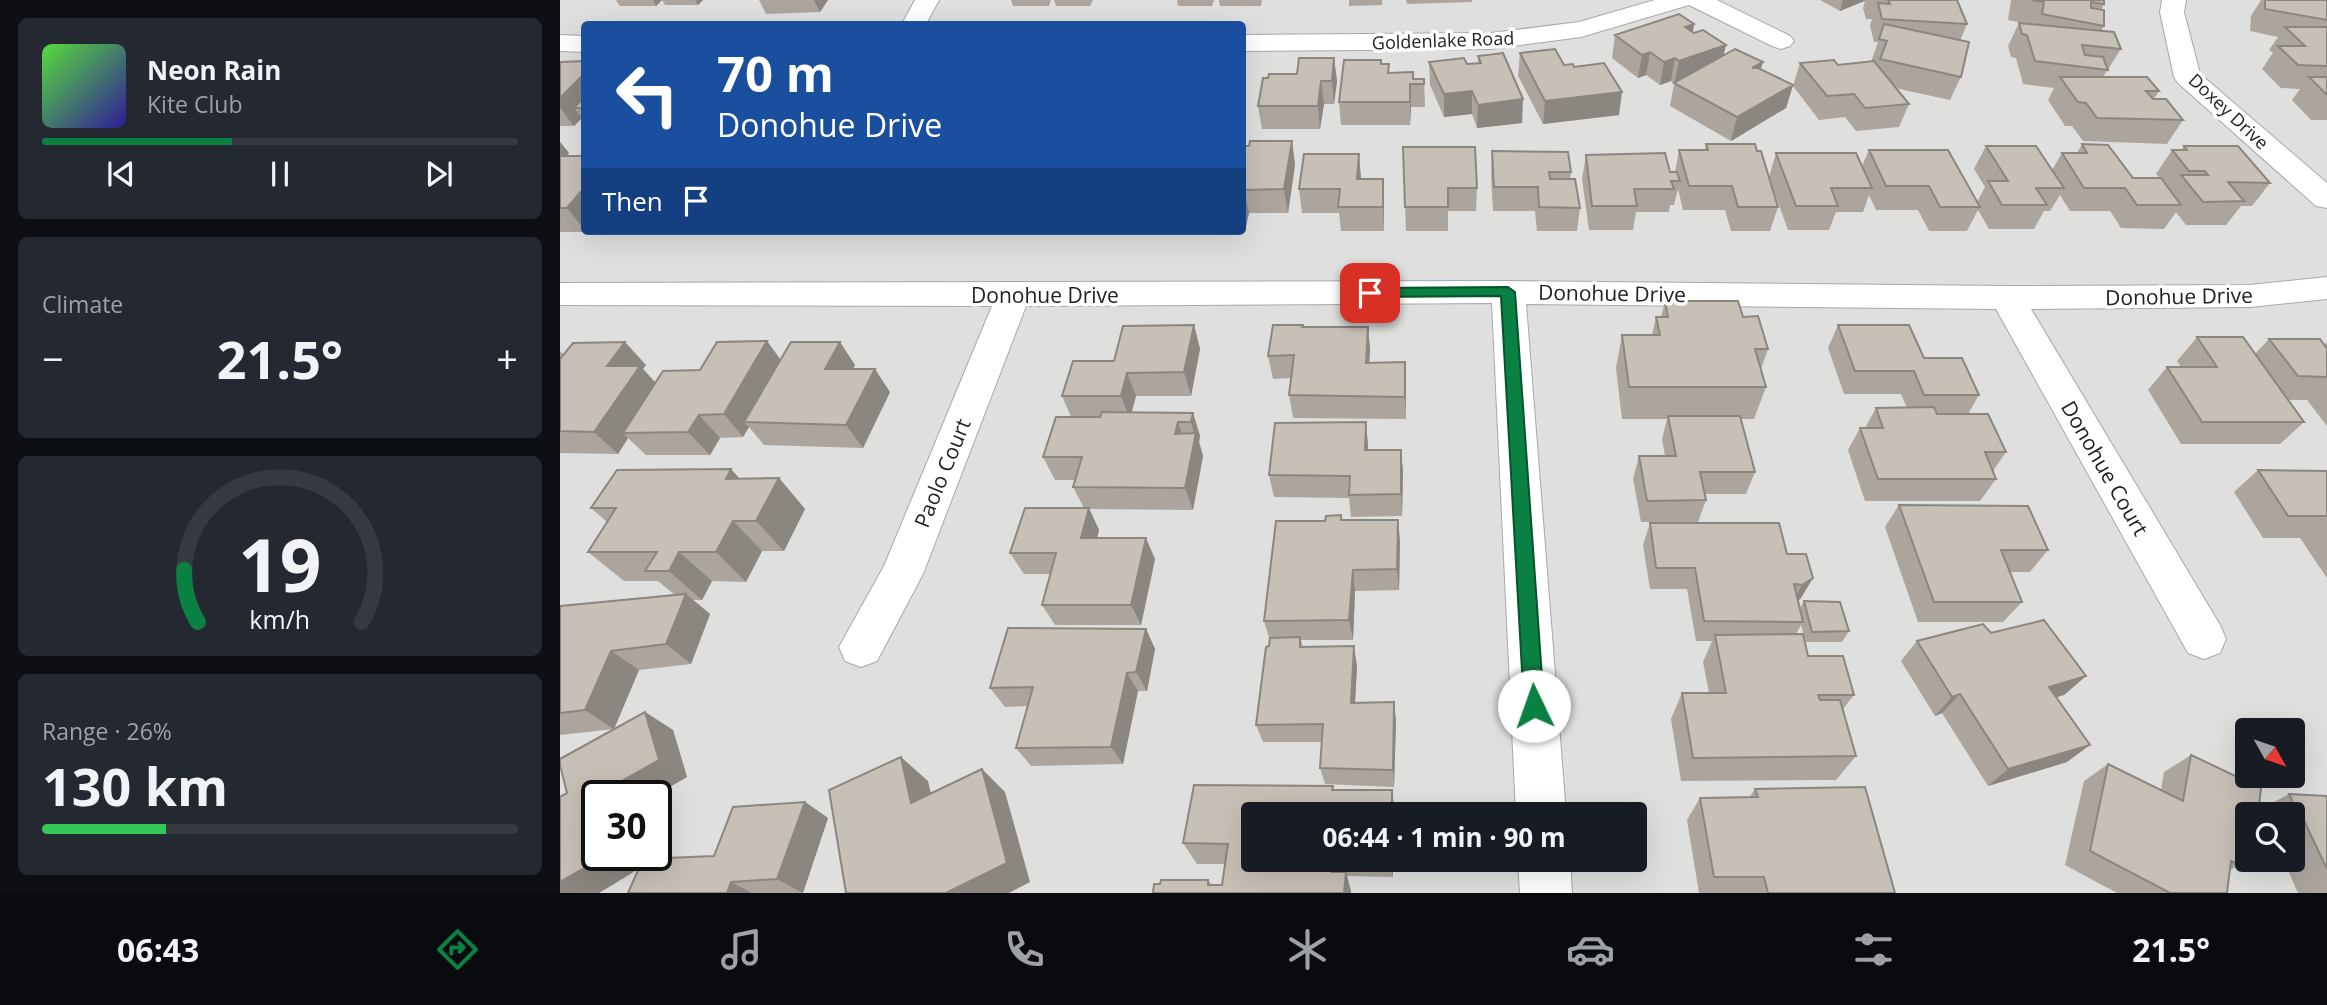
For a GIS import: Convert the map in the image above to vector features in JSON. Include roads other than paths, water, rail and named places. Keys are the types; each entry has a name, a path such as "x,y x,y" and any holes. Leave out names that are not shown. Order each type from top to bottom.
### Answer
{"street":[{"path":"916,21 928,0"},
{"name":"Goldenlake Road","path":"1246,43 1491,41 1581,29 1681,0"},
{"path":"1698,0 1780,41"},
{"name":"Doxey Drive","path":"2174,0 2172,12 2187,77 2327,199"},
{"path":"560,43 581,44"},
{"name":"Donohue Drive","path":"560,294 1508,292 2007,298 2250,296 2327,288"},
{"path":"1508,292 1540,802"},
{"name":"Paolo Court","path":"861,647 902,574 1014,295"},
{"name":"Donohue Court","path":"2007,298 2204,639"},
{"path":"1545,872 1546,893"}]}
